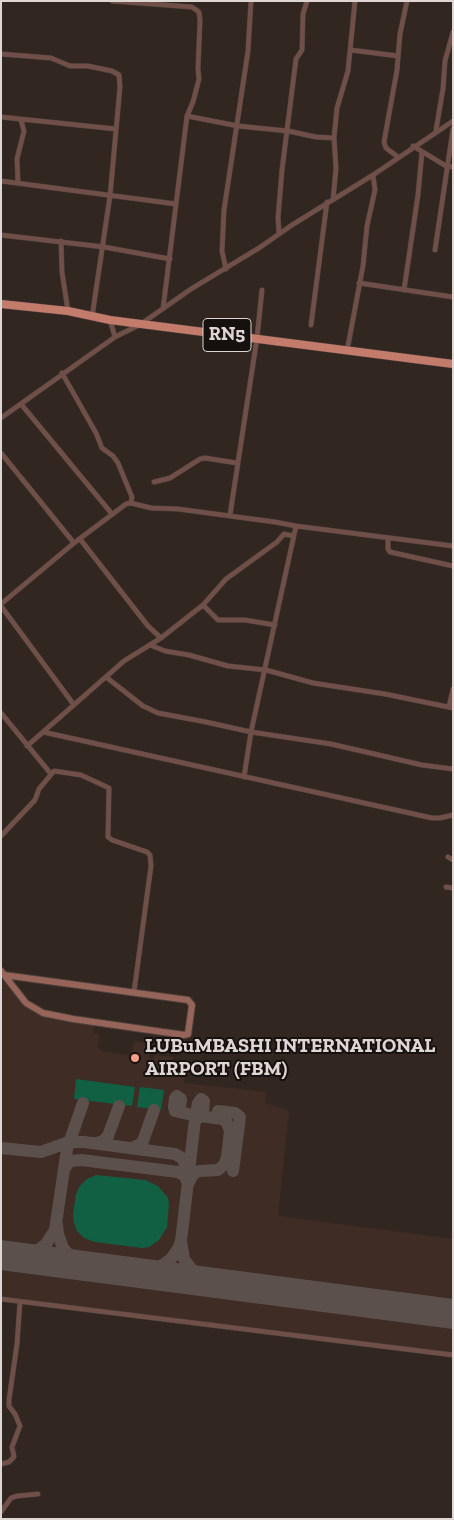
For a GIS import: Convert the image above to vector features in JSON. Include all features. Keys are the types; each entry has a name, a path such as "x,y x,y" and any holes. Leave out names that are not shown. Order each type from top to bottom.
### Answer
{"highway":[{"name":"RN5","path":"1,304 68,311 110,320 453,364"}],"main road":[{"path":"3,973 188,1000 192,1005 187,1035 43,1014 26,1003 3,973"}],"street":[{"path":"112,1 192,7 199,12 199,79 187,116 163,309"},
{"path":"226,269 222,251 224,210 248,51 251,1"},
{"path":"279,233 278,218 296,59 302,50 304,14 307,1"},
{"path":"333,200 336,168 334,138 337,108 348,71 355,1"},
{"path":"398,156 387,150 384,145 400,34 407,1"},
{"path":"436,130 443,89 445,61 453,32"},
{"path":"351,50 398,56"},
{"path":"1,54 42,56 70,66 88,66 112,71 119,75 120,87 110,196 104,247 92,317"},
{"path":"187,116 238,126 334,138"},
{"path":"1,117 116,128"},
{"path":"18,182 17,159 24,131 21,120"},
{"path":"1,418 115,336 141,324 191,289 226,269 327,202 373,175 436,130 453,121"},
{"path":"434,250 453,129"},
{"path":"413,146 446,166 453,168"},
{"path":"404,290 418,196 422,152"},
{"path":"347,351 367,226 375,190 373,175"},
{"path":"1,181 176,204"},
{"path":"311,325 327,202"},
{"path":"1,235 104,247 170,259"},
{"path":"61,242 62,272 68,311"},
{"path":"359,283 453,297"},
{"path":"230,515 257,338 262,290"},
{"path":"110,320 115,336"},
{"path":"62,373 96,433 102,448 118,462 132,497 131,503"},
{"path":"20,404 112,514"},
{"path":"1,453 74,543"},
{"path":"154,482 170,478 200,459 206,458 237,463"},
{"path":"74,705 1,605 80,538 126,504 131,503 151,508 230,515 296,526 453,546"},
{"path":"244,777 251,732 296,526"},
{"path":"27,746 124,661 161,638 203,606 226,579 277,542 284,534 294,536"},
{"path":"80,538 148,626 161,638"},
{"path":"388,538 388,549 390,552 453,566"},
{"path":"203,606 218,620 245,620 275,625"},
{"path":"150,645 165,651 189,655 228,666 266,670 313,683 385,694 451,708 453,689"},
{"path":"106,677 143,706 158,713 251,732 331,744 422,765 453,769"},
{"path":"1,713 51,774"},
{"path":"43,732 432,818 453,815"},
{"path":"1,836 35,800 40,789 54,771 81,775 109,788 108,837 147,852 150,855 151,866 134,992"},
{"path":"446,887 453,888"},
{"path":"1,1299 453,1355"},
{"path":"1,1464 9,1462 14,1457 12,1447 20,1426 9,1400 17,1344 20,1302"},
{"path":"1,1512 11,1498 38,1494"}],"shaded area":[{"path":"1,978 23,1005 38,1015 94,1024 93,1033 99,1034 97,1048 101,1049 101,1051 132,1056 134,1041 151,1043 149,1059 154,1059 154,1055 173,1057 171,1074 185,1076 184,1083 266,1092 265,1103 289,1111 278,1216 453,1239 453,1353 1,1297"}],"green space":[{"path":"76,1079 135,1087 132,1106 74,1099"},
{"path":"140,1087 164,1090 161,1110 137,1107"},
{"path":"96,1175 145,1180 158,1186 168,1198 169,1204 167,1227 159,1240 149,1247 142,1248 95,1242 84,1238 77,1231 73,1215 76,1194 80,1186 87,1179"}],"taxiway":[{"path":"180,1108 181,1099 177,1096 175,1098 175,1111 192,1115 195,1119 189,1172"},
{"path":"195,1119 198,1103 201,1099 204,1101 203,1112"},
{"path":"13,1257 24,1256 37,1251 46,1244 55,1230 67,1149 83,1103"},
{"path":"97,1143 103,1141 108,1136 119,1106"},
{"path":"132,1148 143,1141 154,1110"},
{"path":"218,1111 235,1113 240,1117 233,1171"},
{"path":"188,1184 195,1173 218,1170 224,1165 227,1157 230,1131 223,1119 200,1116 195,1121"},
{"path":"1,1148 41,1152 69,1142 84,1142 175,1154 182,1158 189,1173 179,1247 171,1259 157,1269 147,1272 134,1272"},
{"path":"64,1169 70,1161 81,1160 178,1172 185,1176 188,1184"},
{"path":"57,1224 63,1248 71,1257 84,1266"},
{"path":"181,1241 184,1259 189,1266 195,1273 211,1282"}],"runway":[{"path":"1,1255 453,1314"}],"place":[{"name":"LUBuMBASHI INTERNATIONAL AIRPORT (FBM)","path":"135,1058"}]}
